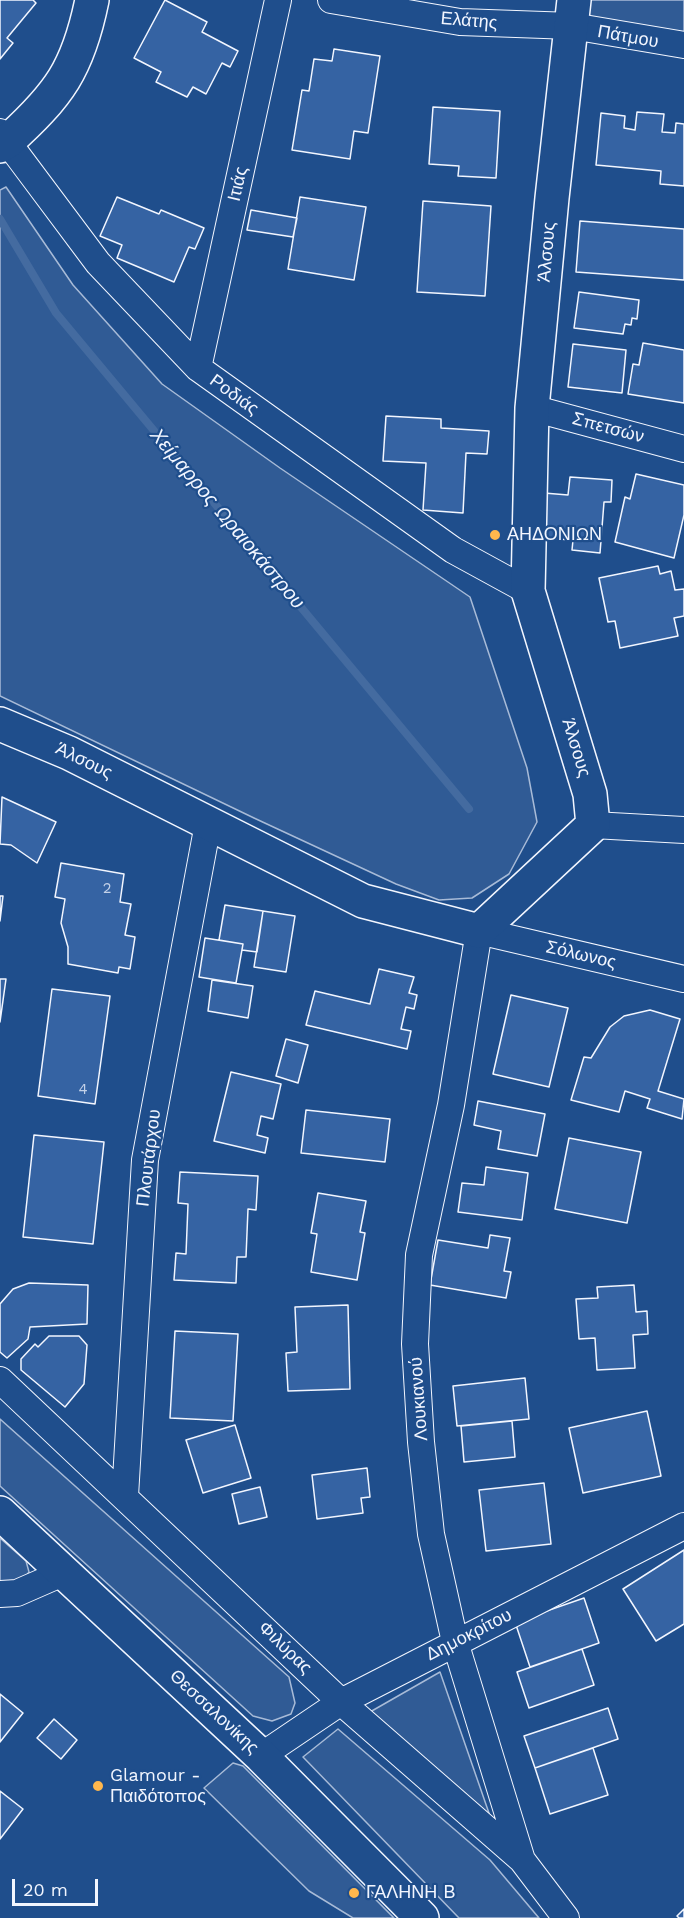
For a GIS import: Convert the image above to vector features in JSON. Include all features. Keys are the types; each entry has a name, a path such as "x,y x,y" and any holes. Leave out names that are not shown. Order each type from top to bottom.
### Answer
{"street":[{"path":"2,140 53,98 73,67 85,34 92,0"},
{"name":"Ιτιάς","path":"198,368 278,0"},
{"name":"Ελάτης","path":"331,0 460,22 573,13"},
{"name":"Πάτμου","path":"573,13 684,45"},
{"name":"Άλσους","path":"573,13 532,408 528,591 590,794 593,825"},
{"name":"Ροδιάς","path":"2,140 98,263 198,368 453,550 528,591"},
{"name":"Σπετσών","path":"532,408 684,449"},
{"name":"Άλσους","path":"0,724 69,753 363,901 479,931"},
{"name":"Πλουτάρχου","path":"125,1496 145,1160 208,824"},
{"path":"479,931 593,825 684,830"},
{"name":"Σόλωνος","path":"479,931 684,979"},
{"name":"Λουκιανού","path":"479,931 451,1105 420,1255 415,1344 421,1442 431,1534 455,1642 522,1860"},
{"name":"Φιλύρας","path":"0,1380 341,1702 522,1860 566,1918"},
{"name":"Θεσσαλονίκης","path":"0,1513 261,1756 422,1918"},
{"name":"Δημοκρίτου","path":"261,1756 341,1702 684,1526"},
{"path":"0,1594 17,1593 65,1572"}],"shaded area":[{"path":"582,0 684,0 684,37 581,20"},
{"path":"6,187 73,285 162,384 280,468 470,597 527,768 537,822 509,874 472,898 439,900 396,884 0,696 0,190"},
{"path":"0,1419 289,1677 295,1703 291,1714 272,1721 253,1716 0,1486"},
{"path":"0,1538 26,1561 29,1572 24,1579 0,1583"},
{"path":"440,1672 490,1816 370,1712"},
{"path":"338,1729 490,1860 539,1918 459,1918 303,1757"},
{"path":"233,1763 243,1766 394,1918 353,1918 309,1891 204,1788"}],"building":[{"path":"0,0 33,0 36,3 7,38 13,43 0,59"},
{"path":"165,0 207,22 202,32 238,51 230,67 222,63 206,94 193,87 187,97 156,82 161,72 134,58"},
{"path":"334,49 380,56 368,133 354,131 350,159 292,150 302,90 309,91 314,59 332,61"},
{"path":"433,107 500,111 496,178 458,176 459,166 429,164"},
{"path":"637,112 664,114 662,132 675,133 676,123 684,124 684,186 660,184 661,171 596,165 601,113 625,116 624,128 635,130"},
{"path":"117,197 159,214 161,210 204,228 195,249 189,247 174,282 117,258 122,245 100,236"},
{"path":"300,197 366,207 354,280 288,269"},
{"path":"423,201 491,206 485,296 417,292"},
{"path":"251,210 297,218 293,237 247,230"},
{"path":"580,221 684,229 684,280 576,272"},
{"path":"579,292 639,300 637,319 632,318 631,325 625,324 623,334 574,328"},
{"path":"643,343 684,350 684,403 628,394 633,364 639,365"},
{"path":"573,344 626,350 622,393 568,387"},
{"path":"386,416 441,419 441,428 489,431 487,454 466,453 463,513 423,510 426,463 383,461"},
{"path":"636,474 684,485 684,515 674,558 615,542 625,497 630,499"},
{"path":"570,477 612,480 611,502 604,502 600,553 572,550 573,540 541,538 544,493 568,495"},
{"path":"658,566 660,574 671,571 675,590 684,589 684,616 674,618 678,636 620,648 615,621 608,622 599,578"},
{"path":"2,797 56,822 37,863 11,845 0,844"},
{"path":"61,863 124,874 120,902 131,904 125,935 135,937 130,969 119,967 118,973 68,964 68,947 61,923 65,899 55,897"},
{"path":"0,896 3,896 0,921"},
{"path":"225,905 263,911 257,952 242,950 243,944 219,940"},
{"path":"263,911 295,916 286,972 254,967"},
{"path":"205,938 243,944 236,983 199,977"},
{"path":"379,969 414,977 409,993 417,995 414,1009 406,1007 401,1029 411,1031 407,1049 306,1025 315,991 370,1004"},
{"path":"0,979 6,979 0,1022"},
{"path":"212,980 253,986 248,1018 208,1011"},
{"path":"52,989 110,996 95,1104 38,1096"},
{"path":"511,995 568,1008 549,1087 493,1074"},
{"path":"650,1010 680,1019 658,1091 684,1099 682,1119 647,1108 650,1099 625,1091 619,1112 571,1100 584,1057 591,1058 610,1027 624,1016"},
{"path":"286,1039 308,1045 298,1083 276,1076"},
{"path":"231,1072 281,1084 273,1119 261,1116 257,1135 268,1138 265,1153 214,1141"},
{"path":"478,1101 545,1114 537,1156 498,1149 501,1131 474,1125"},
{"path":"306,1110 390,1119 385,1162 301,1153"},
{"path":"34,1135 104,1142 93,1244 23,1237"},
{"path":"569,1138 641,1152 627,1223 555,1209"},
{"path":"486,1167 528,1173 522,1220 458,1212 462,1183 484,1185"},
{"path":"180,1172 258,1176 256,1210 248,1209 246,1257 237,1257 236,1283 174,1280 176,1253 186,1254 188,1204 178,1203"},
{"path":"318,1193 366,1201 360,1232 365,1233 357,1280 311,1272 317,1234 311,1233"},
{"path":"490,1235 510,1238 504,1271 511,1272 506,1298 430,1285 438,1240 488,1248"},
{"path":"29,1283 88,1285 87,1324 30,1327 28,1339 7,1358 0,1352 0,1304 13,1289"},
{"path":"634,1285 636,1312 647,1311 648,1334 633,1335 635,1368 597,1370 595,1338 579,1339 576,1299 598,1298 597,1287"},
{"path":"348,1305 350,1389 288,1391 286,1353 297,1352 295,1307"},
{"path":"175,1331 238,1334 233,1421 170,1418"},
{"path":"49,1336 79,1336 87,1345 84,1384 65,1407 21,1370 21,1359 35,1344 38,1347"},
{"path":"525,1378 529,1419 457,1426 453,1386"},
{"path":"647,1411 661,1476 583,1493 569,1428"},
{"path":"512,1421 515,1457 464,1462 461,1426"},
{"path":"235,1425 251,1478 203,1493 186,1440"},
{"path":"367,1468 370,1497 361,1498 363,1513 317,1519 312,1475"},
{"path":"544,1483 551,1544 486,1551 479,1490"},
{"path":"260,1487 267,1517 239,1524 232,1494"},
{"path":"684,1550 684,1624 656,1641 623,1589"},
{"path":"584,1598 599,1643 530,1667 515,1622"},
{"path":"582,1649 594,1685 529,1708 517,1672"},
{"path":"0,1694 23,1713 0,1742"},
{"path":"608,1708 618,1739 535,1768 524,1736"},
{"path":"54,1719 77,1740 61,1759 37,1738"},
{"path":"593,1748 608,1795 550,1814 535,1768"},
{"path":"0,1791 23,1809 0,1839"},
{"path":"684,1909 684,1918 679,1918 677,1916"}],"waterway":[{"name":"Χείμαρρος Ωραιοκάστρου","path":"0,219 56,313 469,809"}],"place":[{"name":"ΑΗΔΟΝΙΩΝ","path":"495,535"},
{"name":"Glamour - Παιδότοπος","path":"98,1786"},
{"name":"ΓΑΛΗΝΗ Β","path":"354,1893"}]}
